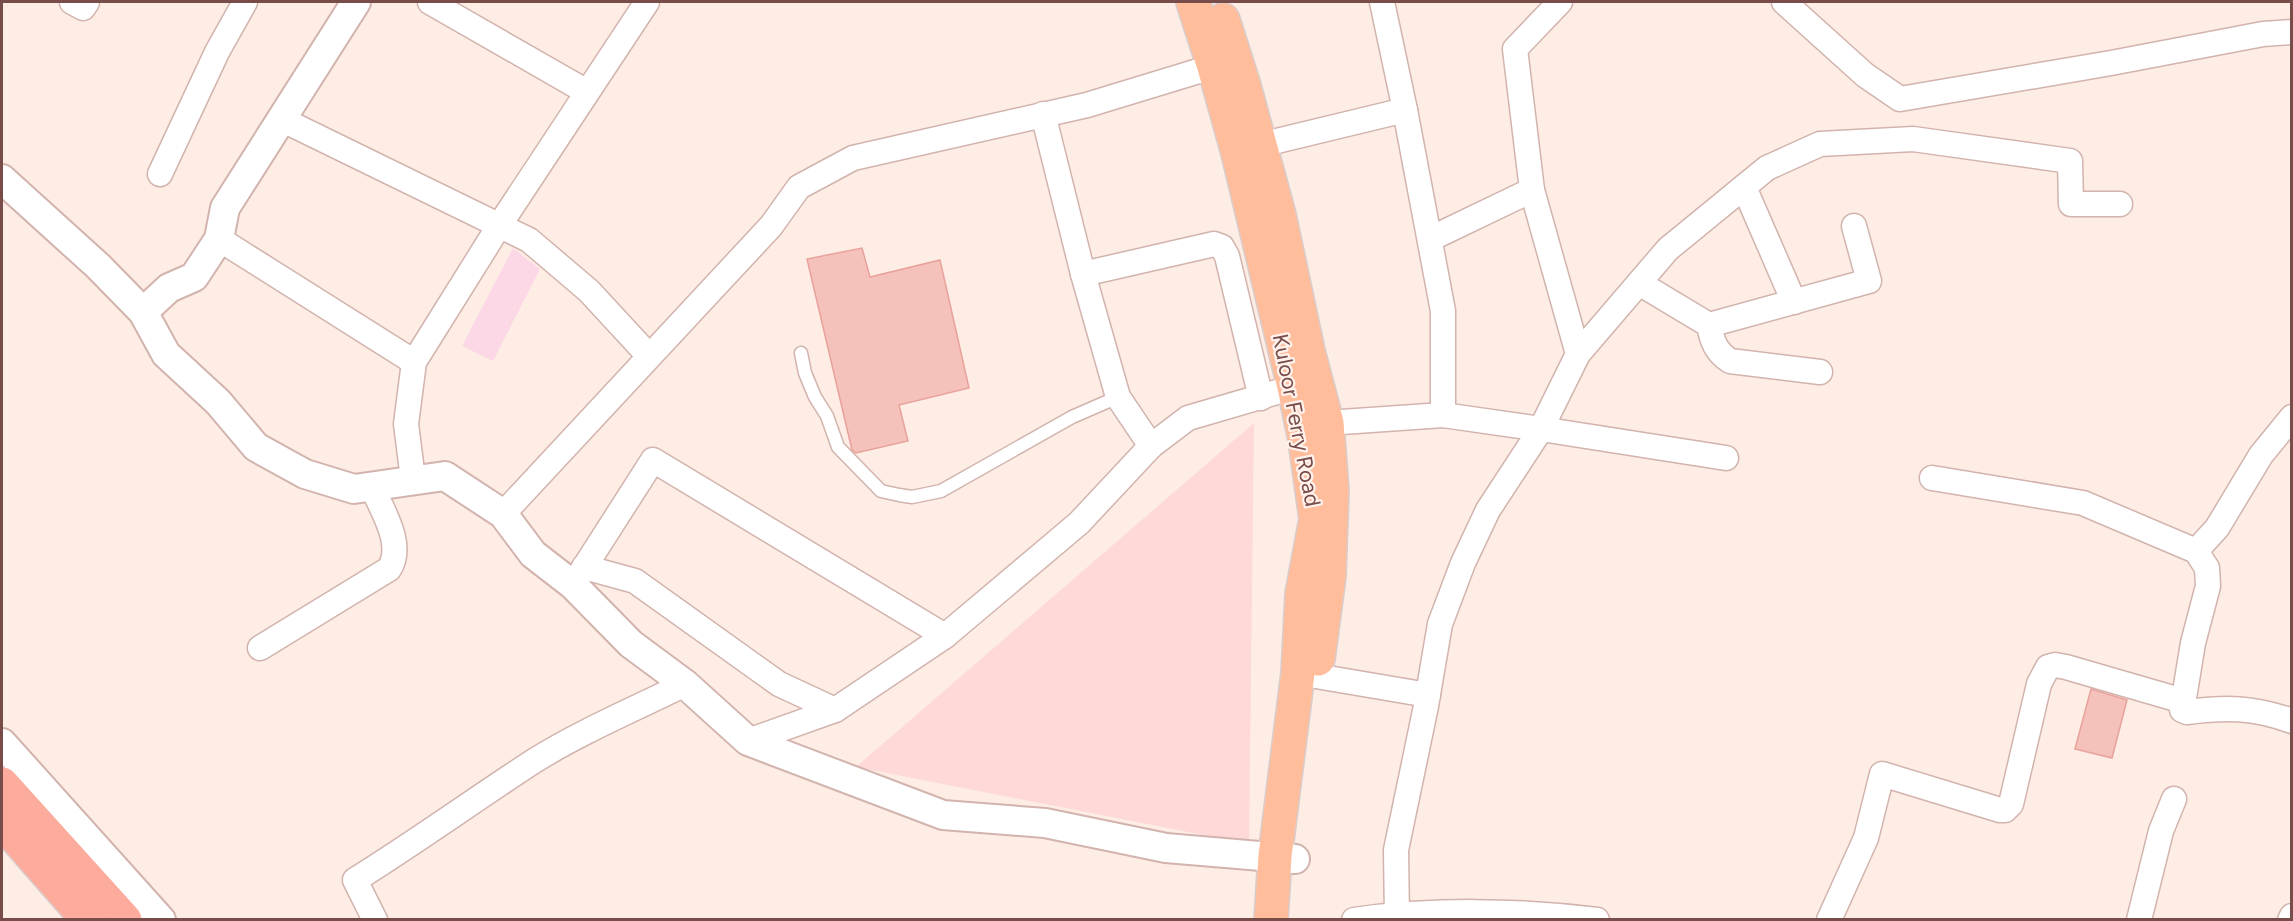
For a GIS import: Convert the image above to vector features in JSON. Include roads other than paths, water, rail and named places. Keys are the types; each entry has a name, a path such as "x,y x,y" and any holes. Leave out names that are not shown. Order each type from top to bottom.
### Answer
{"highway":[{"path":"2,784 125,920"},
{"path":"2,822 88,920"}],"main road":[{"name":"Kuloor Ferry Road","path":"1193,2 1225,63 1260,146 1279,215 1308,351 1328,423 1332,491 1329,576 1316,676 1285,858 1271,920"},
{"name":"Kuloor Ferry Road","path":"1216,2 1238,153 1294,387 1305,440 1316,519 1302,594 1285,858 1289,920"}],"street":[{"path":"72,2 83,8 87,2"},
{"path":"160,174 217,52 245,2"},
{"path":"143,312 169,288 194,277 219,239 225,207 356,2"},
{"path":"430,2 587,92"},
{"path":"413,479 406,424 414,362 499,226 647,2"},
{"path":"1383,2 1443,311 1443,415"},
{"path":"1560,2 1515,49 1532,190 1578,354"},
{"path":"1784,2 1865,75 1900,99 2263,34 2292,32"},
{"path":"502,514 771,226 799,187 853,158 1087,105 1225,63"},
{"path":"1260,146 1405,110"},
{"path":"1043,114 1083,274 1118,398 1151,446"},
{"path":"281,119 529,240 589,291 649,356"},
{"path":"1397,917 1396,850 1440,624 1463,563 1488,510 1541,429 1578,354 1668,249 1767,168 1820,144 1913,139 2070,161 2071,204 2120,204"},
{"path":"2,179 98,266 143,312 166,354 218,402 256,447 305,474 354,489 445,476 502,514 533,554 578,576 635,581 779,684 835,710"},
{"path":"1744,187 1794,302"},
{"path":"1430,239 1532,190"},
{"path":"1639,283 1709,325 1869,281 1854,226"},
{"path":"219,239 414,362"},
{"path":"1083,274 1214,244 1222,247 1227,256 1261,398"},
{"path":"1709,325 1712,341 1720,354 1730,361 1820,372"},
{"path":"748,741 835,710 945,636 1079,523 1151,446 1188,418 1294,387"},
{"path":"1328,423 1443,415 1726,458"},
{"path":"2196,551 2217,528 2261,455 2292,417"},
{"path":"578,576 653,460 945,636"},
{"path":"1932,478 2083,503 2196,551 2207,568 2208,586 2193,643 2181,708 2187,712 2232,708 2268,713 2292,721"},
{"path":"260,648 389,569 394,561 393,538 372,487"},
{"path":"578,576 631,644 686,684 748,741 943,815 1045,823 1166,848 1285,858"},
{"path":"1829,920 1866,838 1882,774 2000,810 2008,807 2039,684 2048,667 2055,665 2066,667 2183,701"},
{"path":"1316,676 1428,695"},
{"path":"375,920 355,880 434,830 536,760 686,684"},
{"path":"2,743 161,920"},
{"path":"2139,920 2161,831 2174,799"},
{"path":"1354,920 1509,913 1597,920"}],"lane":[{"path":"801,353 805,373 815,397 827,416 838,447 881,491 899,495 912,496 941,491 1072,417 1118,398"}]}
